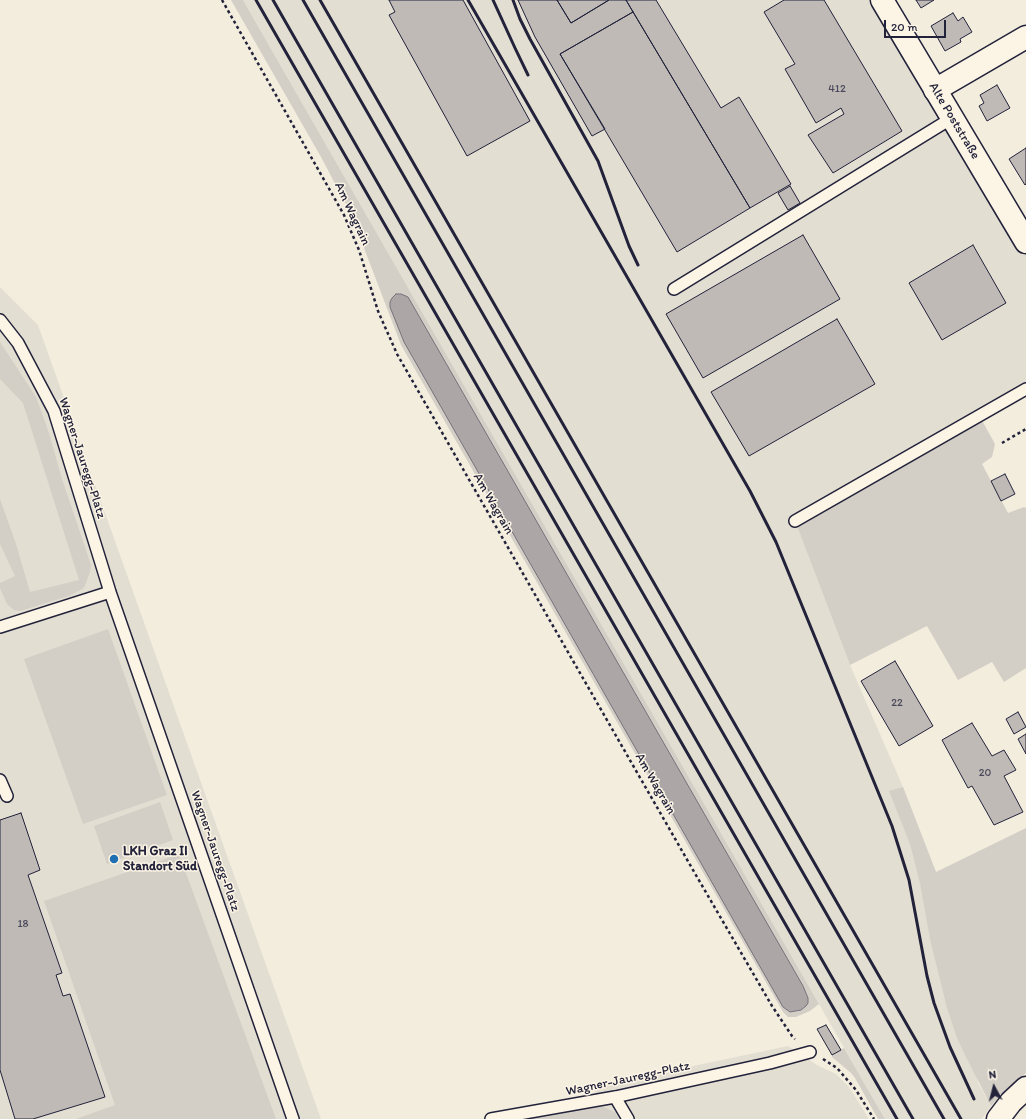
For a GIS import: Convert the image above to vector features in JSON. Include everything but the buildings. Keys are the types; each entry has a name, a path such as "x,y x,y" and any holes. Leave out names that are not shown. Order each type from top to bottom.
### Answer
{"street":[{"name":"Alte Poststraße","path":"882,0 1026,242"},
{"path":"935,90 1026,37"},
{"path":"998,1119 1011,1102 1026,1088"}],"lane":[{"path":"674,289 952,118"},
{"name":"Wagner-Jauregg-Platz","path":"0,320 18,343 54,411 110,592 293,1119"},
{"path":"795,521 1026,389"},
{"path":"0,627 110,592"},
{"path":"0,780 7,796"},
{"name":"Wagner-Jauregg-Platz","path":"491,1119 615,1097 770,1063 810,1052"},
{"path":"615,1097 628,1119"}],"path":[{"name":"Am Wagrain","path":"222,0 344,215 359,250 378,311 397,354 567,652 772,1006 792,1036 810,1052 827,1061 845,1076 856,1090 874,1119"},
{"path":"1002,443 1026,429"}],"shaded area":[{"path":"231,0 243,0 819,1004 810,1011 796,1017 788,1017 783,1012 401,345 351,214 321,157"},
{"path":"243,0 882,0 1026,242 1026,389 795,521 850,665 903,787 936,872 978,1083 991,1106 982,1119 885,1119"},
{"name":"LKH Graz II Standort Süd","path":"0,287 38,325 321,1119 0,1119"},
{"path":"396,294 401,294 408,297 803,986 808,998 808,1003 801,1010 790,1012 783,1007 404,342 390,307 390,302"},
{"path":"0,342 36,397 91,565 84,588 69,596 20,611 14,610 7,604 0,588 0,583 15,576 0,544 0,499 16,544 30,592 79,580 23,403 0,379"},
{"path":"979,415 995,444 992,457 982,464 1008,513 1024,507 1026,508 1026,668 1004,682 992,662 958,680 927,626 850,665 795,521"},
{"path":"108,629 167,795 83,824 24,659"},
{"path":"903,787 936,872 1026,828 1026,1073 1007,1089 991,1106 957,1038 947,1008 930,939 920,883 910,844 889,791"},
{"path":"160,802 173,840 107,864 94,826"},
{"path":"179,854 276,1119 76,1119 115,1105 44,901"},
{"path":"788,1046 817,1065 836,1074 849,1087 869,1119 619,1119 615,1112 598,1104 594,1087"},
{"path":"844,1048 885,1119 878,1119 855,1078 832,1057 832,1055"},
{"path":"598,1104 615,1112 619,1119 522,1119"}],"railway":[{"path":"256,0 897,1119"},
{"path":"273,0 913,1119"},
{"path":"303,0 944,1119"},
{"path":"320,0 961,1119"},
{"path":"468,0 750,491 776,542 892,826 909,880 927,976 934,1003 950,1047 974,1099"},
{"path":"493,0 528,75"},
{"path":"513,0 530,39 598,161 629,246 638,265"}],"place":[{"name":"LKH Graz II Standort Süd","path":"114,859"}]}
